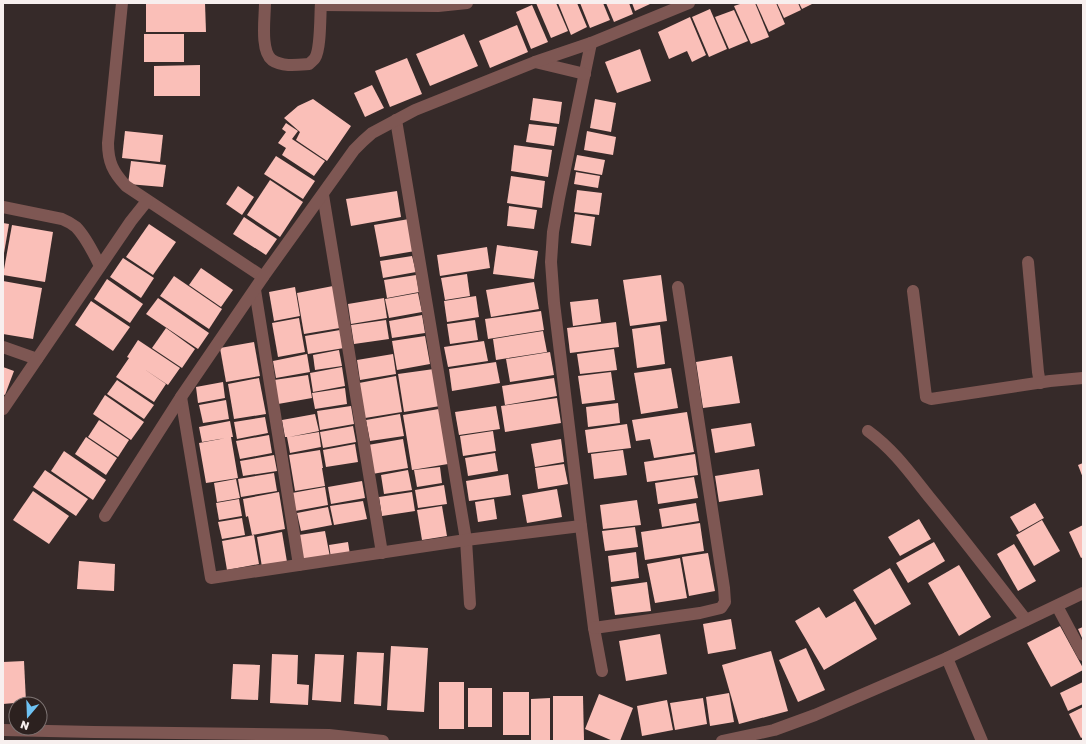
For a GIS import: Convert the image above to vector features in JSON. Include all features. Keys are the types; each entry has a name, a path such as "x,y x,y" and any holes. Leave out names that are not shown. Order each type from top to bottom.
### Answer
{"street":[{"path":"122,3 108,143 108,155 111,165 118,177 126,186 263,277"},
{"path":"265,3 264,40 267,54 273,60 285,65 309,64 316,57 320,35 321,4 438,6 467,3"},
{"path":"105,516 181,397 263,277 354,150 372,133 415,110 535,62 591,43 689,3"},
{"path":"591,43 559,198 553,232 551,262 554,303 581,526 594,628 602,671"},
{"path":"535,62 585,74"},
{"path":"396,120 466,540 470,604"},
{"path":"323,195 382,553"},
{"path":"3,409 131,221 147,201"},
{"path":"3,207 62,219 69,222 81,233 100,266"},
{"path":"1028,262 1040,383"},
{"path":"594,628 700,613 721,608 725,602 678,286"},
{"path":"255,290 299,565"},
{"path":"913,291 926,397 931,399 1083,378"},
{"path":"3,347 37,359"},
{"path":"181,397 211,578 466,540 581,526"},
{"path":"868,431 888,447 906,468 954,526 1026,620"},
{"path":"722,741 774,730 815,715 947,658 1083,593"},
{"path":"1057,606 1083,655"},
{"path":"947,658 982,741"},
{"path":"3,730 95,737 329,738 383,741"}],"building":[{"path":"146,3 205,3 206,32 146,32"},
{"path":"536,3 556,3 568,31 551,38"},
{"path":"558,3 577,3 587,27 571,35"},
{"path":"580,3 603,3 610,20 590,28"},
{"path":"606,3 629,3 633,14 614,22"},
{"path":"632,3 649,3 650,4 635,11"},
{"path":"743,3 755,3 769,37 751,44 734,6"},
{"path":"756,3 776,3 785,24 769,32"},
{"path":"777,3 798,3 801,10 784,18"},
{"path":"799,3 814,3 802,9"},
{"path":"532,5 548,42 531,49 516,12"},
{"path":"710,9 727,49 709,57 692,17"},
{"path":"734,10 748,41 729,49 715,17"},
{"path":"690,17 706,55 692,62 687,51 669,59 658,32"},
{"path":"517,25 528,52 490,68 479,41"},
{"path":"144,34 184,34 184,62 144,62"},
{"path":"464,34 478,66 430,86 416,54"},
{"path":"640,49 651,81 617,93 605,62"},
{"path":"407,58 422,94 390,107 375,71"},
{"path":"200,65 200,96 154,96 154,66"},
{"path":"372,85 384,108 365,117 354,93"},
{"path":"533,98 562,102 559,124 530,120"},
{"path":"313,99 351,126 327,161 296,140 300,132 284,118 298,106"},
{"path":"595,99 616,103 611,132 590,128"},
{"path":"286,123 298,131 292,139 325,161 314,176 282,155 286,148 278,143 286,132 282,129"},
{"path":"529,124 557,127 554,146 526,142"},
{"path":"125,131 163,135 160,162 122,158"},
{"path":"587,131 616,137 613,155 584,150"},
{"path":"514,145 552,150 548,177 511,171"},
{"path":"577,155 605,160 602,175 574,170"},
{"path":"276,156 315,181 303,199 264,174"},
{"path":"131,161 166,165 163,187 128,184"},
{"path":"576,172 600,176 598,188 574,184"},
{"path":"511,176 545,181 542,208 507,203"},
{"path":"270,180 303,202 280,237 247,215"},
{"path":"238,186 254,197 242,215 226,204"},
{"path":"577,190 602,193 599,215 574,212"},
{"path":"397,191 401,217 351,226 346,199"},
{"path":"509,206 537,210 534,229 507,226"},
{"path":"575,214 595,217 591,246 571,243"},
{"path":"244,217 277,239 266,255 233,234"},
{"path":"409,219 415,251 380,257 374,225"},
{"path":"3,223 9,224 4,253 3,253"},
{"path":"149,224 176,242 153,275 126,257"},
{"path":"12,225 53,232 45,282 3,275"},
{"path":"497,245 538,251 534,279 493,274"},
{"path":"487,247 490,268 440,276 437,255"},
{"path":"412,256 416,272 383,278 380,261"},
{"path":"123,258 154,278 141,298 110,277"},
{"path":"201,268 233,290 221,307 189,285"},
{"path":"467,274 470,296 445,300 441,278"},
{"path":"416,275 419,292 387,298 384,280"},
{"path":"661,275 667,321 630,326 623,280"},
{"path":"174,276 222,309 209,329 160,296"},
{"path":"107,279 143,304 130,323 94,299"},
{"path":"3,281 42,288 33,339 3,334"},
{"path":"534,282 539,309 491,317 486,290"},
{"path":"333,286 340,328 304,334 297,293"},
{"path":"295,287 300,316 274,321 269,292"},
{"path":"418,293 422,312 389,318 385,299"},
{"path":"476,296 479,317 447,322 444,301"},
{"path":"158,298 209,333 198,349 146,314"},
{"path":"384,298 387,318 351,324 348,304"},
{"path":"598,299 601,322 573,326 570,302"},
{"path":"91,301 130,327 113,351 75,325"},
{"path":"541,311 544,330 488,339 485,319"},
{"path":"422,315 425,333 392,338 389,321"},
{"path":"299,318 305,352 278,357 272,323"},
{"path":"386,320 389,339 354,344 351,325"},
{"path":"475,320 478,340 450,344 447,324"},
{"path":"616,322 619,347 570,353 567,328"},
{"path":"660,325 665,364 637,368 632,329"},
{"path":"166,328 195,349 182,368 152,348"},
{"path":"340,330 344,348 308,354 305,336"},
{"path":"543,331 547,352 496,360 493,339"},
{"path":"425,336 430,364 397,370 392,341"},
{"path":"138,340 180,368 168,385 144,369 166,384 154,402 116,377 129,358 127,357"},
{"path":"484,341 488,361 448,367 444,347"},
{"path":"254,342 260,376 226,382 220,348"},
{"path":"614,349 617,370 580,374 577,354"},
{"path":"339,350 342,366 315,370 313,355"},
{"path":"550,352 554,375 510,382 506,359"},
{"path":"307,354 310,372 276,378 273,361"},
{"path":"393,354 396,374 360,380 357,360"},
{"path":"732,356 740,403 703,408 696,362"},
{"path":"496,362 500,383 452,391 449,369"},
{"path":"3,367 14,371 5,395 3,394"},
{"path":"342,367 345,386 313,392 310,373"},
{"path":"671,368 678,408 641,414 634,373"},
{"path":"434,369 440,406 404,412 398,374"},
{"path":"611,372 615,400 582,404 578,376"},
{"path":"308,375 312,398 278,404 274,380"},
{"path":"396,376 402,412 365,418 359,383"},
{"path":"259,378 266,414 234,419 228,384"},
{"path":"554,378 557,396 505,405 502,386"},
{"path":"117,380 154,405 144,419 107,394"},
{"path":"223,382 225,398 198,403 196,387"},
{"path":"345,388 347,404 315,409 312,393"},
{"path":"105,395 144,422 131,440 93,414"},
{"path":"557,398 561,423 505,432 501,406"},
{"path":"226,400 229,419 203,423 199,405"},
{"path":"618,403 620,423 588,427 586,407"},
{"path":"351,406 354,424 320,430 317,411"},
{"path":"496,406 500,429 459,435 455,412"},
{"path":"439,409 448,464 412,470 403,415"},
{"path":"687,412 694,452 654,458 650,439 636,441 632,420"},
{"path":"315,414 319,431 289,437 319,432 321,447 290,453 282,420"},
{"path":"400,414 404,436 370,441 366,420"},
{"path":"265,417 268,433 237,439 234,422"},
{"path":"99,420 129,440 118,457 88,437"},
{"path":"230,421 233,437 231,437 238,478 206,483 199,443 226,438 202,442 199,427"},
{"path":"751,423 755,446 715,453 711,429"},
{"path":"627,424 631,448 588,453 585,430"},
{"path":"353,426 356,442 323,448 320,432"},
{"path":"493,431 496,451 463,456 460,436"},
{"path":"269,435 272,453 240,459 236,441"},
{"path":"86,437 117,458 106,475 75,454"},
{"path":"403,439 408,468 372,474 368,445"},
{"path":"561,439 564,462 535,467 531,444"},
{"path":"355,444 358,462 326,467 323,450"},
{"path":"320,450 325,486 295,491 289,455"},
{"path":"623,450 627,475 594,479 591,454"},
{"path":"64,451 106,480 93,500 51,471"},
{"path":"495,453 498,471 468,476 465,458"},
{"path":"695,454 698,475 647,482 644,462"},
{"path":"274,455 277,471 243,476 240,461"},
{"path":"1083,463 1083,478 1078,465"},
{"path":"564,464 568,484 538,489 535,468"},
{"path":"440,467 442,483 417,487 414,470"},
{"path":"759,469 763,495 719,502 715,476"},
{"path":"45,470 88,499 76,516 33,487"},
{"path":"408,470 412,490 384,494 381,475"},
{"path":"274,473 277,491 241,497 238,479"},
{"path":"508,474 511,495 469,501 466,481"},
{"path":"694,477 698,498 658,504 655,483"},
{"path":"236,479 240,498 217,502 214,483"},
{"path":"362,481 365,498 331,504 328,487"},
{"path":"444,485 447,504 418,508 415,490"},
{"path":"325,487 328,505 295,511 292,493"},
{"path":"557,489 562,517 527,523 522,495"},
{"path":"33,491 69,516 49,544 13,520"},
{"path":"279,492 285,529 252,535 248,516 246,517 243,499"},
{"path":"412,492 415,511 382,516 379,497"},
{"path":"239,499 242,516 219,520 216,503"},
{"path":"494,499 497,519 478,522 475,502"},
{"path":"637,500 641,525 603,529 600,505"},
{"path":"363,501 367,519 334,525 330,506"},
{"path":"696,503 699,521 662,527 659,509"},
{"path":"1035,503 1044,518 1019,532 1010,517"},
{"path":"442,506 447,536 422,540 417,510"},
{"path":"328,507 332,525 301,531 297,513"},
{"path":"242,518 245,535 222,539 218,522"},
{"path":"919,519 931,539 900,556 888,537"},
{"path":"1042,520 1060,551 1034,566 1016,535"},
{"path":"700,523 704,551 645,560 641,532"},
{"path":"1083,525 1083,557 1081,558 1069,532"},
{"path":"635,527 638,547 605,551 602,531"},
{"path":"325,531 330,557 303,562 299,535"},
{"path":"282,532 287,562 262,567 257,537"},
{"path":"254,535 259,564 227,570 222,541"},
{"path":"348,542 350,555 331,558 329,545"},
{"path":"934,542 945,561 908,583 896,563"},
{"path":"1014,544 1036,581 1018,591 997,554"},
{"path":"636,552 639,578 611,582 608,556"},
{"path":"708,553 715,591 689,596 682,557"},
{"path":"680,558 687,598 655,603 647,564"},
{"path":"79,561 115,564 114,591 77,589"},
{"path":"959,565 991,617 959,636 928,583"},
{"path":"890,568 911,604 875,625 853,590"},
{"path":"647,582 651,611 615,615 611,587"},
{"path":"855,601 877,639 824,670 795,621 819,607 826,618"},
{"path":"731,619 736,649 708,654 703,624"},
{"path":"1060,626 1083,670 1051,687 1027,643"},
{"path":"1083,627 1083,640 1078,629"},
{"path":"660,634 667,674 626,681 619,641"},
{"path":"391,646 428,648 424,712 387,710"},
{"path":"806,648 825,690 798,702 779,660"},
{"path":"771,651 788,711 739,724 722,665"},
{"path":"357,652 384,653 381,706 354,704"},
{"path":"272,654 298,655 297,684 309,685 308,705 270,703"},
{"path":"315,654 344,655 341,702 312,700"},
{"path":"24,661 26,696 8,696 8,704 3,704 3,662"},
{"path":"233,664 260,665 258,700 231,699"},
{"path":"439,682 464,682 464,729 439,729"},
{"path":"1083,682 1083,704 1068,711 1060,693"},
{"path":"468,688 492,688 492,727 468,727"},
{"path":"503,692 529,692 529,735 503,735"},
{"path":"729,693 734,722 710,726 706,697"},
{"path":"599,694 633,708 620,741 613,741 585,729"},
{"path":"553,696 583,696 584,741 553,741"},
{"path":"550,698 550,740 531,740 531,699"},
{"path":"703,698 707,724 675,730 670,703"},
{"path":"667,700 673,730 642,736 637,706"},
{"path":"1083,707 1083,737 1081,738 1069,714"}]}
